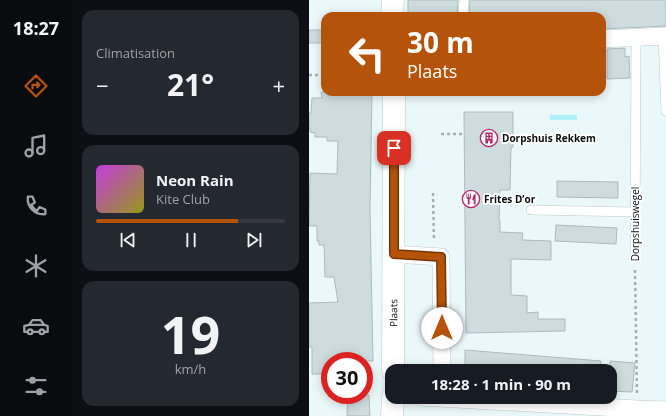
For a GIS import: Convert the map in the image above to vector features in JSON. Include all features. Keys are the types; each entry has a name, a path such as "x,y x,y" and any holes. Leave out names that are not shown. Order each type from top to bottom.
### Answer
{"main road":[{"path":"392,12 393,0"},
{"name":"Plaats","path":"393,364 394,96"},
{"path":"392,416 393,404"}],"street":[{"path":"606,39 665,36"},
{"path":"394,254 441,257 442,364"},
{"path":"549,404 666,410"}],"lane":[{"path":"463,12 464,0"},
{"path":"665,36 666,111"},
{"name":"Dorpshuiswegel","path":"635,257 636,38"},
{"path":"531,210 635,212"}],"path":[{"path":"309,75 321,76"},
{"path":"441,134 465,134"},
{"path":"433,193 434,238"},
{"name":"Dorpshuiswegel","path":"635,257 637,409"}],"shaded area":[{"path":"550,115 577,115 577,120 550,120"}],"building":[{"path":"408,0 458,0 457,12 408,12"},
{"path":"470,0 666,0 666,26 606,29 606,12 469,12"},
{"path":"309,30 321,30 321,43 309,43"},
{"path":"625,48 625,57 629,56 630,78 607,79 607,49"},
{"path":"322,96 372,96 370,209 373,352 321,352 321,374 312,374 312,347 309,347 309,303 338,302 334,277 325,277 324,245 319,245 319,241 317,241 317,226 309,226 310,173 337,174 338,141 327,141 327,137 315,137 315,133 310,132 309,113 311,113 312,98 322,98"},
{"path":"464,112 513,112 513,147 511,147 510,190 500,190 500,232 523,233 522,240 551,241 551,260 511,259 511,295 527,296 527,313 538,312 538,319 565,319 565,331 466,333"},
{"path":"557,181 618,182 618,198 557,197"},
{"path":"556,225 617,228 616,244 555,241"},
{"path":"465,350 601,361 601,364 465,364"},
{"path":"610,361 635,363 632,392 617,391 617,364 610,364"},
{"path":"348,404 369,404 370,416 347,416"}],"place":[{"name":"Dorpshuis Rekkem","path":"489,138"},
{"name":"Frites D’or","path":"471,199"}],"route":[{"path":"394,148 394,254 441,257 442,328"}]}
